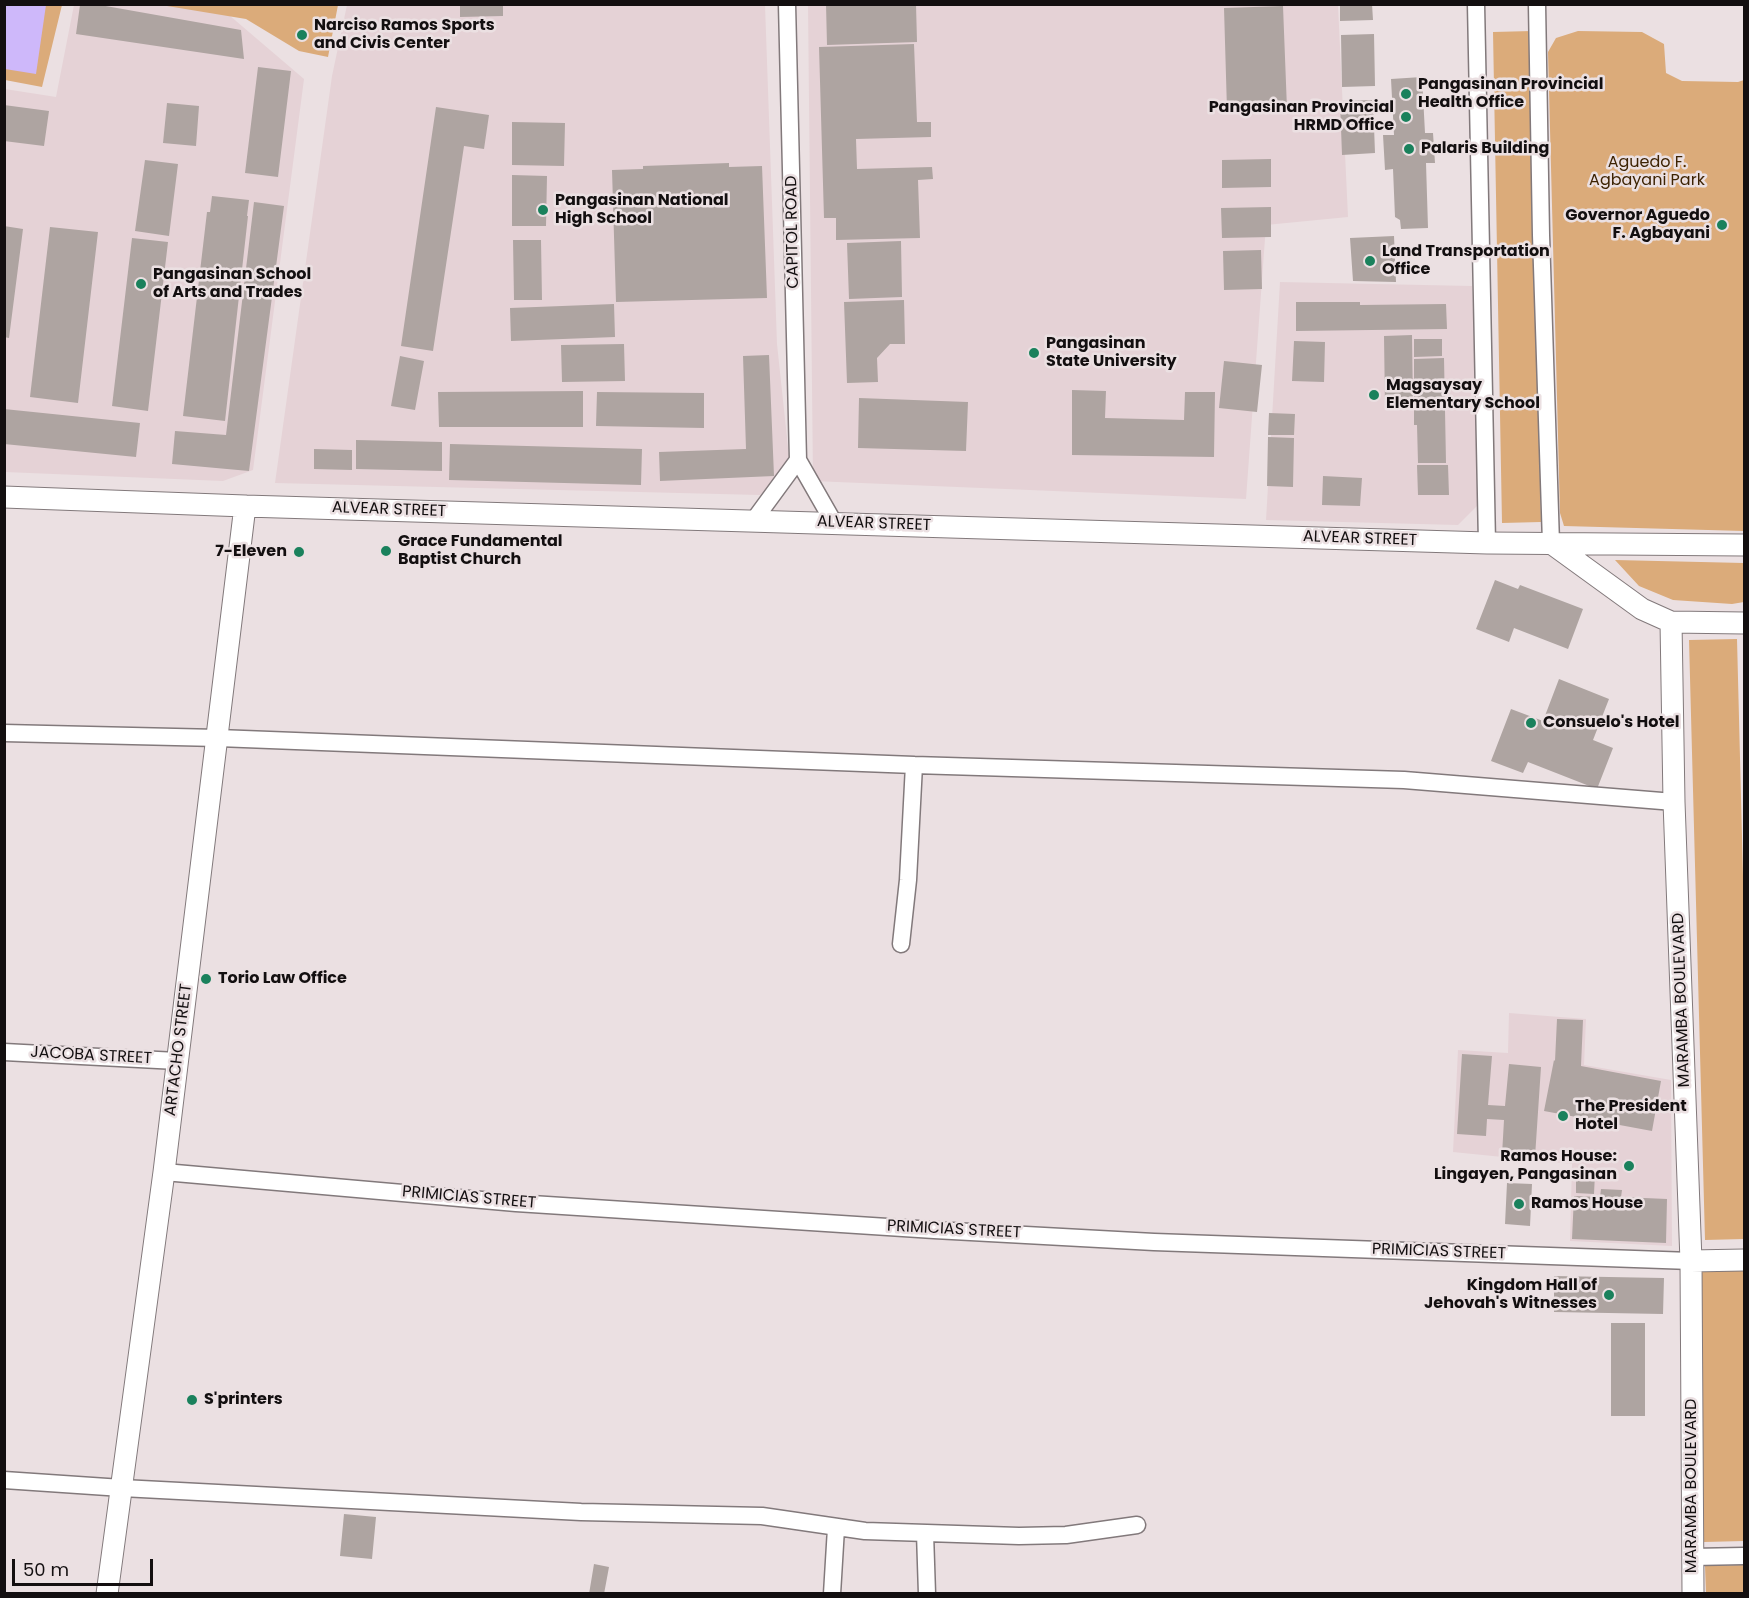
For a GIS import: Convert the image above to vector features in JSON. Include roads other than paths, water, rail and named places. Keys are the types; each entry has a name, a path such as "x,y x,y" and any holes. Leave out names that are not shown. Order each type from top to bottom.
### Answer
{"street":[{"name":"CAPITOL ROAD","path":"787,4 798,460 834,523"},
{"path":"1476,4 1486,543"},
{"path":"1537,4 1541,235 1551,543 1642,609 1671,622 1744,623"},
{"path":"754,520 798,460"},
{"name":"ALVEAR STREET","path":"4,497 1486,543 1744,545"},
{"name":"ARTACHO STREET","path":"107,1593 164,1172 245,506"},
{"name":"MARAMBA BOULEVARD","path":"1671,622 1674,802 1691,1261 1693,1593"},
{"path":"4,733 218,738 914,765 1404,780 1674,802"},
{"path":"901,944 908,880 914,765"},
{"name":"JACOBA STREET","path":"4,1052 177,1061"},
{"name":"PRIMICIAS STREET","path":"164,1172 516,1203 934,1230 1154,1242 1691,1261 1744,1260"},
{"path":"4,1480 581,1512 762,1516 866,1532 1066,1535 1137,1525"},
{"path":"832,1593 836,1528"},
{"path":"925,1533 927,1593"},
{"path":"1692,1557 1744,1556"}],"place":[{"name":"Narciso Ramos Sports and Civis Center","path":"302,35"},
{"name":"Pangasinan Provincial Health Office","path":"1406,94"},
{"name":"Pangasinan Provincial HRMD Office","path":"1406,117"},
{"name":"Palaris Building","path":"1409,149"},
{"name":"Pangasinan National High School","path":"543,210"},
{"name":"Governor Aguedo F. Agbayani","path":"1722,225"},
{"name":"Land Transportation Office","path":"1370,261"},
{"name":"Pangasinan School of Arts and Trades","path":"141,284"},
{"name":"Pangasinan State University","path":"1034,353"},
{"name":"Magsaysay Elementary School","path":"1374,395"},
{"name":"Grace Fundamental Baptist Church","path":"386,551"},
{"name":"7-Eleven","path":"299,552"},
{"name":"Consuelo's Hotel","path":"1531,723"},
{"name":"Torio Law Office","path":"206,979"},
{"name":"The President Hotel","path":"1563,1116"},
{"name":"Ramos House: Lingayen, Pangasinan","path":"1629,1166"},
{"name":"Ramos House","path":"1519,1204"},
{"name":"Kingdom Hall of Jehovah's Witnesses","path":"1609,1295"},
{"name":"S'printers","path":"192,1400"}],"park label":[{"name":"Aguedo F. Agbayani Park","path":"1647,172"}]}
